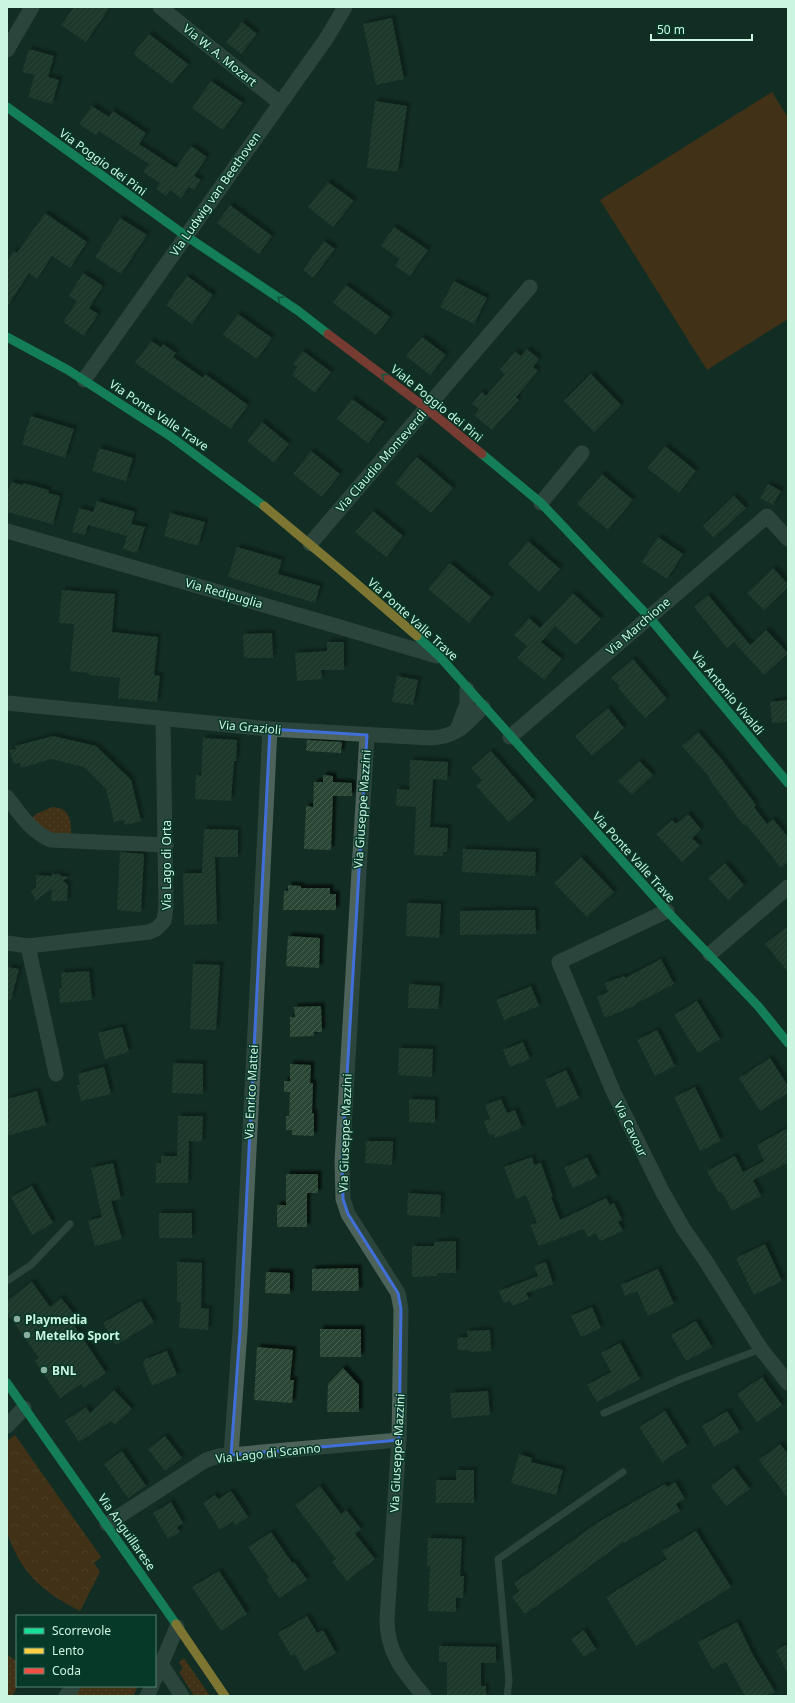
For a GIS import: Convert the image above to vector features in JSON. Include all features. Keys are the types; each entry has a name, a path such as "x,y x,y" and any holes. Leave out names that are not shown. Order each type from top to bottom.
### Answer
{"street":[{"path":"7,50 32,7"},
{"name":"Via W. A. Mozart","path":"160,7 280,103"},
{"name":"Via Ludwig van Beethoven","path":"84,380 326,39 345,7"},
{"name":"Via Poggio dei Pini","path":"7,107 186,236"},
{"name":"Viale Poggio dei Pini","path":"186,236 297,310 426,408 541,504 649,617"},
{"name":"Via Claudio Monteverdi","path":"310,544 530,287"},
{"name":"Via Ponte Valle Trave","path":"7,337 22,344 84,380 194,452 310,544 440,657 483,707 667,911 710,954 758,1006 788,1043"},
{"path":"541,504 582,453"},
{"name":"Via Marchione","path":"510,737 767,516 788,539"},
{"name":"Via Redipuglia","path":"7,531 440,657"},
{"name":"Via Antonio Vivaldi","path":"649,617 788,783"},
{"path":"456,733 467,704 467,689"},
{"name":"Via Grazioli","path":"7,703 270,729 431,738 446,737 456,733"},
{"path":"456,733 483,707"},
{"name":"Via Lago di Orta","path":"7,943 28,946 149,932 162,926 166,912 163,718"},
{"name":"Via Enrico Mattei","path":"230,1455 240,1331 250,1098 270,729"},
{"name":"Via Giuseppe Mazzini","path":"367,734 342,1161 343,1199 348,1214 398,1293 401,1309 399,1440 387,1634 395,1657 405,1674 424,1696"},
{"path":"7,797 30,827 44,838 51,840 166,845"},
{"path":"710,954 788,887"},
{"name":"Via Cavour","path":"667,911 560,962 613,1091 652,1172 683,1228 761,1349 788,1383"},
{"path":"28,946 56,1074"},
{"name":"Via Anguillarese","path":"7,1383 107,1524 225,1696"},
{"path":"7,1426 24,1408"},
{"name":"Via Lago di Scanno","path":"107,1524 206,1460 230,1455 399,1440"},
{"path":"156,1676 177,1627"},
{"path":"161,1664 182,1696"},
{"path":"66,1696 72,1687"},
{"path":"147,1696 152,1687"}],"lane":[{"path":"7,1281 31,1265 70,1224"},
{"path":"604,1413 681,1379 761,1349"},
{"path":"506,1696 509,1681 498,1558 623,1472"}],"highlighted area":[{"path":"270,729 367,735 342,1161 343,1199 348,1214 398,1293 401,1309 399,1440 231,1455 240,1331"}],"green space":[{"path":"772,92 788,118 788,319 707,370 600,200"},
{"path":"52,807 63,810 69,816 71,837 52,837 32,818 36,814"},
{"path":"15,1435 101,1557 94,1563 100,1572 80,1611 44,1589 35,1580 19,1560 7,1533 7,1441"},
{"path":"7,1655 16,1660 16,1687 17,1687 12,1696 7,1696"},
{"path":"184,1658 210,1696 194,1696 179,1672 183,1669 179,1662"},
{"path":"80,1687 138,1687 133,1696 73,1696"}],"building":[{"path":"74,7 110,7 86,42 61,25"},
{"path":"392,18 404,79 376,85 363,24"},
{"path":"242,22 257,34 241,54 226,42"},
{"path":"149,34 188,64 172,84 133,54"},
{"path":"29,49 54,56 48,77 59,80 52,104 28,97 35,75 22,72"},
{"path":"211,81 243,103 223,130 192,108"},
{"path":"375,101 407,106 398,172 367,168"},
{"path":"92,106 109,117 113,111 146,133 139,144 176,168 191,146 207,157 194,176 201,180 194,190 189,187 181,198 170,190 166,196 156,189 160,183 143,172 149,164 99,131 96,135 79,124"},
{"path":"328,182 354,201 333,227 308,207"},
{"path":"230,205 272,236 259,254 217,223"},
{"path":"45,213 87,242 70,268 52,256 37,279 29,273 7,307 7,261 14,251 17,253"},
{"path":"120,218 147,235 121,274 95,257"},
{"path":"394,227 428,250 410,276 395,266 400,259 381,246"},
{"path":"324,241 335,249 313,278 303,270"},
{"path":"83,273 103,286 89,308 98,314 84,336 63,322 77,301 69,296"},
{"path":"187,276 213,295 192,324 166,305"},
{"path":"454,281 487,298 474,324 440,307"},
{"path":"346,285 390,317 376,335 333,303"},
{"path":"238,314 272,338 257,359 223,335"},
{"path":"422,337 446,355 430,375 406,356"},
{"path":"151,341 161,347 163,344 176,353 173,357 203,378 205,374 248,405 231,429 135,363"},
{"path":"527,349 539,359 533,367 538,371 516,397 519,400 492,430 474,415 479,409 472,404 482,392 486,396 505,374 500,370 515,351 521,356"},
{"path":"303,351 331,372 315,393 292,375 298,367 293,364"},
{"path":"591,374 621,405 594,432 564,401"},
{"path":"352,399 384,422 368,443 337,419"},
{"path":"31,416 74,429 65,458 22,444"},
{"path":"262,422 289,444 274,463 247,441"},
{"path":"665,446 696,471 679,493 647,468"},
{"path":"99,448 133,458 126,481 92,471"},
{"path":"311,451 340,474 322,497 293,474"},
{"path":"417,457 453,488 431,513 395,483"},
{"path":"602,474 633,500 608,530 577,504"},
{"path":"11,482 23,485 23,483 49,490 48,493 60,496 53,524 7,512 7,495"},
{"path":"768,484 781,491 773,505 760,498"},
{"path":"734,496 746,508 714,538 703,526"},
{"path":"97,501 135,512 131,524 145,527 137,553 123,549 127,536 88,525 85,535 72,532 79,508 93,512"},
{"path":"373,511 403,536 386,557 355,532"},
{"path":"170,513 205,522 198,546 164,536"},
{"path":"658,537 683,554 667,579 642,562"},
{"path":"528,541 560,569 539,592 508,564"},
{"path":"237,547 282,560 278,574 320,586 315,603 228,577"},
{"path":"450,563 491,597 469,623 428,589"},
{"path":"773,568 788,584 788,587 764,610 747,593"},
{"path":"62,590 115,594 112,632 158,637 154,675 160,676 157,702 118,698 120,678 89,675 89,673 70,671 74,624 59,623"},
{"path":"573,593 601,619 576,645 555,626 541,642 562,659 544,680 517,658 527,646 514,635 529,618 540,628"},
{"path":"708,595 750,645 766,630 788,653 764,675 734,642 727,648 694,607"},
{"path":"272,633 273,658 244,658 243,634"},
{"path":"327,642 344,642 344,670 321,670 322,679 297,681 295,653 327,651"},
{"path":"633,659 667,699 645,718 618,688 620,686 611,678"},
{"path":"397,676 418,680 413,705 392,702"},
{"path":"788,700 788,722 772,723 770,702"},
{"path":"608,708 624,728 592,756 575,736"},
{"path":"698,732 722,760 756,805 754,807 767,824 773,819 788,837 788,862 781,868 746,824 744,826 709,779 710,778 682,746"},
{"path":"53,736 96,746 131,780 141,821 125,825 124,820 114,822 106,789 84,767 51,759 21,768 20,763 14,764 9,750 16,749 15,746"},
{"path":"203,738 237,740 231,801 195,799 196,775 201,776"},
{"path":"307,740 342,742 341,753 306,751"},
{"path":"491,751 534,800 509,822 476,786 482,780 471,768"},
{"path":"410,760 448,762 447,780 433,779 430,827 448,828 447,852 443,852 443,856 414,855 416,807 396,806 397,789 409,790"},
{"path":"639,761 653,775 632,795 618,781"},
{"path":"323,775 333,776 333,782 352,783 352,796 333,796 331,850 304,849 306,806 313,807 314,782 323,782"},
{"path":"688,814 701,829 692,838 700,846 682,862 656,834 672,820 676,824"},
{"path":"204,829 238,830 238,857 215,857 217,924 184,925 183,873 202,873"},
{"path":"463,849 536,852 535,876 462,872"},
{"path":"120,852 144,854 141,912 117,910"},
{"path":"581,857 614,892 587,917 554,883"},
{"path":"725,863 744,885 728,900 708,878"},
{"path":"52,872 55,875 58,873 61,876 69,877 63,881 68,885 67,901 51,901 52,889 35,901 35,898 31,892 36,888 36,875 52,876"},
{"path":"288,885 301,886 301,888 330,888 330,894 336,894 336,910 283,910 284,891 288,891"},
{"path":"407,903 441,904 439,938 406,936"},
{"path":"535,910 536,934 460,935 460,911"},
{"path":"788,926 788,972 765,944"},
{"path":"288,936 320,938 319,968 286,966"},
{"path":"661,959 674,984 635,1004 636,1005 605,1018 597,997 608,992 605,983 624,976 625,978"},
{"path":"193,964 220,965 216,1030 190,1029"},
{"path":"7,967 19,969 11,1000 7,999"},
{"path":"89,971 92,1000 60,1003 59,989 62,988 61,973"},
{"path":"409,984 440,986 438,1009 408,1008"},
{"path":"531,986 539,1006 504,1020 496,1000"},
{"path":"697,1001 720,1039 698,1053 674,1015"},
{"path":"321,1006 322,1032 314,1032 314,1036 290,1037 290,1017 295,1017 294,1007"},
{"path":"122,1027 129,1052 105,1059 98,1033"},
{"path":"657,1030 675,1066 655,1076 637,1040"},
{"path":"523,1042 530,1059 510,1067 503,1050"},
{"path":"399,1048 433,1049 432,1077 398,1075"},
{"path":"770,1058 788,1086 788,1093 760,1111 739,1078"},
{"path":"173,1063 203,1064 203,1094 172,1093"},
{"path":"290,1064 311,1065 310,1083 313,1083 312,1113 314,1113 314,1136 292,1135 292,1130 286,1130 286,1116 289,1116 290,1092 284,1092 284,1081 290,1081"},
{"path":"104,1067 111,1094 81,1101 77,1085 80,1085 78,1074"},
{"path":"566,1070 579,1098 557,1108 545,1080"},
{"path":"695,1087 721,1141 700,1151 674,1097"},
{"path":"37,1091 46,1125 7,1136 7,1099"},
{"path":"409,1099 435,1100 435,1123 409,1122"},
{"path":"501,1099 507,1113 515,1110 522,1128 495,1138 493,1134 489,1135 484,1121 490,1119 485,1105"},
{"path":"178,1116 203,1116 202,1142 189,1141 188,1183 156,1183 156,1163 161,1163 161,1156 177,1156"},
{"path":"788,1128 788,1163 753,1180 761,1196 732,1211 722,1192 719,1193 707,1171 735,1156 743,1172 764,1161 757,1145"},
{"path":"366,1141 393,1141 392,1165 365,1163"},
{"path":"532,1157 534,1165 541,1163 553,1197 551,1197 560,1220 606,1198 610,1205 614,1203 622,1220 618,1222 623,1231 600,1241 596,1233 588,1237 584,1229 539,1246 530,1225 537,1223 526,1195 516,1199 504,1167"},
{"path":"587,1157 597,1177 573,1188 564,1168"},
{"path":"113,1163 121,1199 111,1201 122,1239 95,1246 88,1221 102,1217 91,1168"},
{"path":"286,1174 318,1174 318,1193 307,1193 307,1227 277,1227 277,1205 286,1205"},
{"path":"32,1186 53,1223 32,1235 11,1197"},
{"path":"408,1193 441,1195 440,1217 407,1215"},
{"path":"159,1213 192,1213 192,1238 159,1238"},
{"path":"456,1241 456,1273 437,1273 437,1276 412,1277 412,1246 434,1246 434,1242"},
{"path":"765,1244 782,1281 754,1295 736,1258"},
{"path":"177,1262 202,1263 201,1308 209,1309 208,1330 179,1328 181,1302 177,1302"},
{"path":"546,1262 553,1284 526,1293 529,1299 513,1306 510,1301 504,1303 499,1291 538,1276 534,1266"},
{"path":"358,1268 359,1291 312,1291 312,1269"},
{"path":"658,1269 674,1304 648,1316 637,1291 625,1296 621,1285"},
{"path":"266,1272 290,1273 290,1294 265,1293"},
{"path":"32,1282 50,1307 61,1298 74,1314 69,1318 106,1373 84,1388 81,1384 60,1398 35,1361 39,1358 7,1313 7,1301"},
{"path":"141,1301 154,1322 116,1345 103,1323"},
{"path":"592,1307 601,1328 581,1337 571,1316"},
{"path":"696,1321 712,1347 686,1361 671,1335"},
{"path":"320,1329 361,1329 361,1357 320,1357"},
{"path":"490,1330 491,1351 469,1352 469,1350 458,1350 457,1338 468,1337 467,1331"},
{"path":"620,1343 640,1379 597,1402 587,1385 611,1372 601,1353"},
{"path":"257,1347 293,1350 290,1380 294,1380 292,1403 254,1400"},
{"path":"167,1351 177,1375 152,1386 143,1363 146,1359"},
{"path":"343,1368 359,1385 359,1412 327,1412 328,1384"},
{"path":"762,1377 782,1405 757,1422 737,1394"},
{"path":"114,1390 132,1409 115,1425 111,1421 79,1442 65,1421 86,1407 90,1413"},
{"path":"488,1391 490,1415 452,1418 450,1393"},
{"path":"665,1411 687,1446 662,1462 639,1427"},
{"path":"727,1411 740,1432 714,1447 702,1426"},
{"path":"165,1436 182,1458 165,1471 148,1449"},
{"path":"780,1444 788,1454 788,1498 759,1460"},
{"path":"122,1451 146,1486 128,1498 104,1464"},
{"path":"519,1454 532,1458 531,1462 563,1470 556,1495 511,1483"},
{"path":"734,1468 750,1489 726,1506 711,1486"},
{"path":"456,1470 474,1470 474,1503 436,1503 436,1480 456,1480"},
{"path":"675,1482 685,1499 676,1504 680,1511 624,1543 623,1542 525,1614 512,1597 519,1591 514,1583 597,1523 665,1484 667,1487"},
{"path":"320,1486 341,1514 346,1510 361,1529 355,1534 375,1559 347,1581 332,1562 336,1559 295,1505"},
{"path":"231,1491 248,1517 236,1525 233,1521 220,1530 203,1503 215,1495 218,1499"},
{"path":"171,1502 183,1523 177,1527 180,1532 168,1539 153,1513"},
{"path":"696,1531 731,1587 636,1646 606,1597 667,1559 662,1551"},
{"path":"271,1532 292,1563 294,1562 307,1580 279,1598 267,1580 269,1578 248,1547"},
{"path":"428,1538 462,1539 460,1576 464,1576 463,1598 456,1598 456,1612 428,1611 430,1566 427,1566"},
{"path":"219,1571 247,1614 221,1631 192,1587"},
{"path":"307,1616 317,1633 323,1630 336,1653 304,1671 295,1654 291,1656 278,1633"},
{"path":"737,1622 753,1655 775,1692 767,1696 745,1696 726,1662 712,1669 698,1642"},
{"path":"584,1630 596,1649 584,1657 571,1639"},
{"path":"788,1644 788,1674 776,1650"},
{"path":"439,1646 496,1647 496,1663 481,1663 481,1686 486,1686 486,1696 447,1695 447,1662 439,1662"}],"traffic: fast":[{"path":"7,107 186,236 297,310 328,334"},
{"path":"7,337 68,370 170,436 264,506"},
{"path":"482,454 541,503 649,617 788,783"},
{"path":"417,636 440,657 667,911 758,1006 788,1043"},
{"path":"7,1383 176,1624"}],"traffic: slow":[{"path":"264,506 417,636"},
{"path":"176,1624 225,1696"}],"traffic: jam":[{"path":"328,334 426,408 482,454"}],"place":[{"name":"Playmedia","path":"17,1319"},
{"name":"Metelko Sport","path":"27,1335"},
{"name":"BNL","path":"44,1370"}]}
